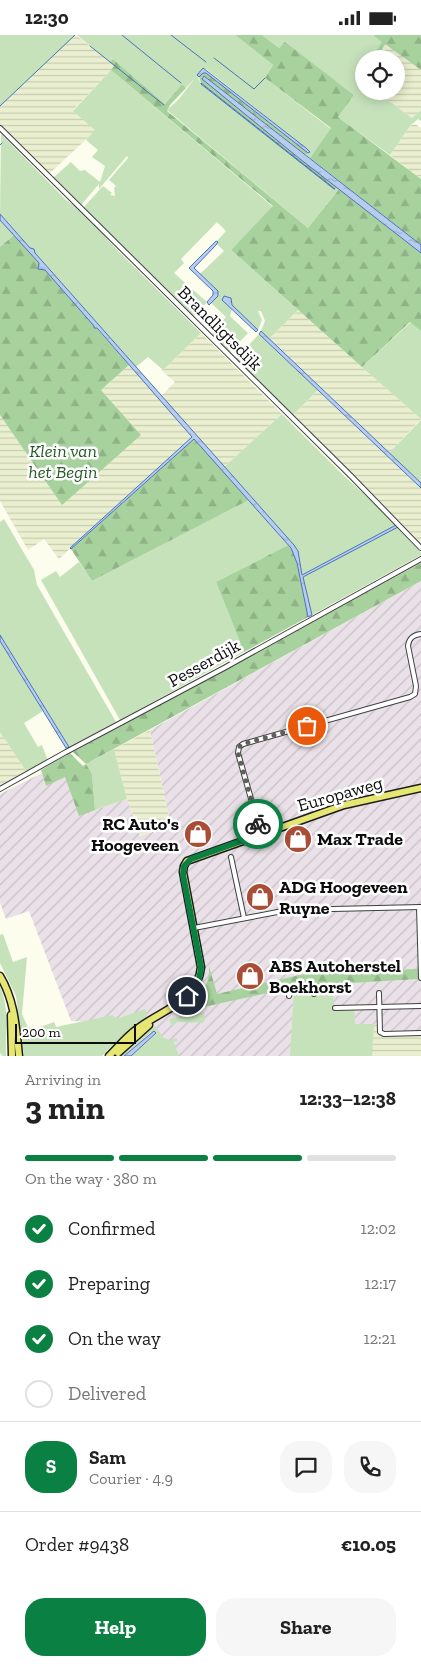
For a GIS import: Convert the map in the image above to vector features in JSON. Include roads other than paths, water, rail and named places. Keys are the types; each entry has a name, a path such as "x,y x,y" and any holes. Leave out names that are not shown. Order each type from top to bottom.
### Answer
{"main road":[{"name":"Europaweg","path":"109,1056 135,1030 153,1020 194,991 199,982 201,967 183,875 185,864 191,859 344,805 421,788"},
{"path":"0,976 9,992 15,1017 19,1056"},
{"path":"12,1006 12,1056"},
{"name":"Europaweg","path":"115,1056 153,1020"}],"street":[{"name":"Brandligtsdijk","path":"0,128 351,476 421,548"},
{"name":"Pesserdijk","path":"0,789 421,559"},
{"path":"261,834 238,753 239,747 243,744 415,694 416,685 408,640 412,636 421,634"},
{"path":"231,857 244,918"},
{"path":"194,928 296,909 420,907 421,978"},
{"path":"314,994 316,986"},
{"path":"289,996 291,990"},
{"path":"379,993 380,1032 384,1034 421,1033"},
{"path":"335,1008 421,1006"}],"water":[{"path":"203,68 310,152 308,153 206,73 199,77 197,75"},
{"path":"204,76 421,245 421,253 300,159 202,79"},
{"path":"201,83 335,189 201,84"},
{"path":"0,214 30,248 34,249 35,253 294,545 298,551 302,575 396,525 398,527 303,577 312,615 308,617 297,563 291,548 194,439 70,548 192,437 97,328 94,328 45,270 38,269 39,263 0,220"},
{"path":"216,241 218,242 216,245 194,268 218,291 218,296 209,305 207,302 213,295 213,291 189,268"},
{"path":"224,296 231,298 232,305 258,330 256,332 222,300"},
{"path":"261,331 421,483 421,488 259,334"},
{"path":"0,635 68,748 66,748 0,641"},
{"path":"154,1031 156,1033 131,1056 124,1056"}],"waterway":[{"path":"0,106 75,35"},
{"path":"122,35 181,83"},
{"path":"171,35 206,62"},
{"path":"90,46 164,105"},
{"path":"214,58 254,89 265,78"}],"place":[{"name":"RC Auto's Hoogeveen","path":"198,834"},
{"name":"Max Trade","path":"298,839"},
{"name":"ADG Hoogeveen Ruyne","path":"260,897"},
{"name":"ABS Autoherstel Boekhorst","path":"250,976"}],"park label":[{"name":"Klein van het Begin","path":"63,462"}]}
